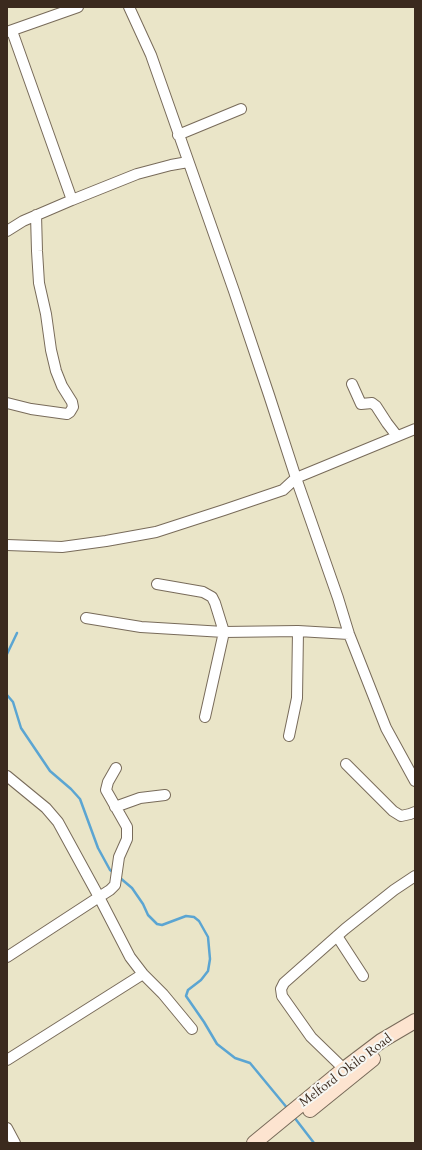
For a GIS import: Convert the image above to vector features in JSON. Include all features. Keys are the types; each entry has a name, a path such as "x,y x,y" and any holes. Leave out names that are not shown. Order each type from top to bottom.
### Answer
{"main road":[{"name":"Melford Okilo Road","path":"282,1127 311,1102 344,1069 381,1041 415,1021"},
{"name":"Melford Okilo Road","path":"311,1102 383,1050 415,1031"},
{"path":"254,1143 282,1127"},
{"path":"269,1143 282,1127"}],"street":[{"path":"72,200 9,31 78,7"},
{"path":"129,7 151,55 234,291 349,634 386,728 415,781"},
{"path":"178,135 241,109"},
{"path":"7,231 22,221 138,174 188,162"},
{"path":"7,403 31,410 67,414 70,412 72,407 72,402 62,386 56,371 51,350 46,314 39,283 36,215"},
{"path":"352,384 361,404 372,403 376,406 397,436"},
{"path":"7,545 62,547 156,532 283,490 296,478 415,428"},
{"path":"157,584 203,592 212,597 215,603 224,632 205,717"},
{"path":"86,618 141,627 224,632 298,631 349,634"},
{"path":"289,736 297,698 298,631"},
{"path":"346,764 393,811 401,816 415,812"},
{"path":"7,957 110,890 115,885 119,858 127,839 127,827 106,790 108,782 116,768"},
{"path":"7,776 46,808 58,822 130,956 143,974 163,994 192,1029"},
{"path":"115,807 140,798 165,795"},
{"path":"344,1069 311,1037 282,996 281,989 284,983 337,936 394,890 415,876"},
{"path":"337,936 363,976"},
{"path":"7,1060 143,974"},
{"path":"7,1128 15,1143"}],"waterway":[{"path":"7,654 17,633"},
{"path":"7,695 13,702 21,728 50,771 80,799 98,848 110,870 114,873"},
{"path":"119,877 132,888 143,904 148,915 157,924 162,925 186,916 194,917 199,921 208,937 210,959 208,971 201,980 188,990 186,996 217,1044 235,1058 250,1063 288,1109"},
{"path":"294,1117 314,1143"}]}
